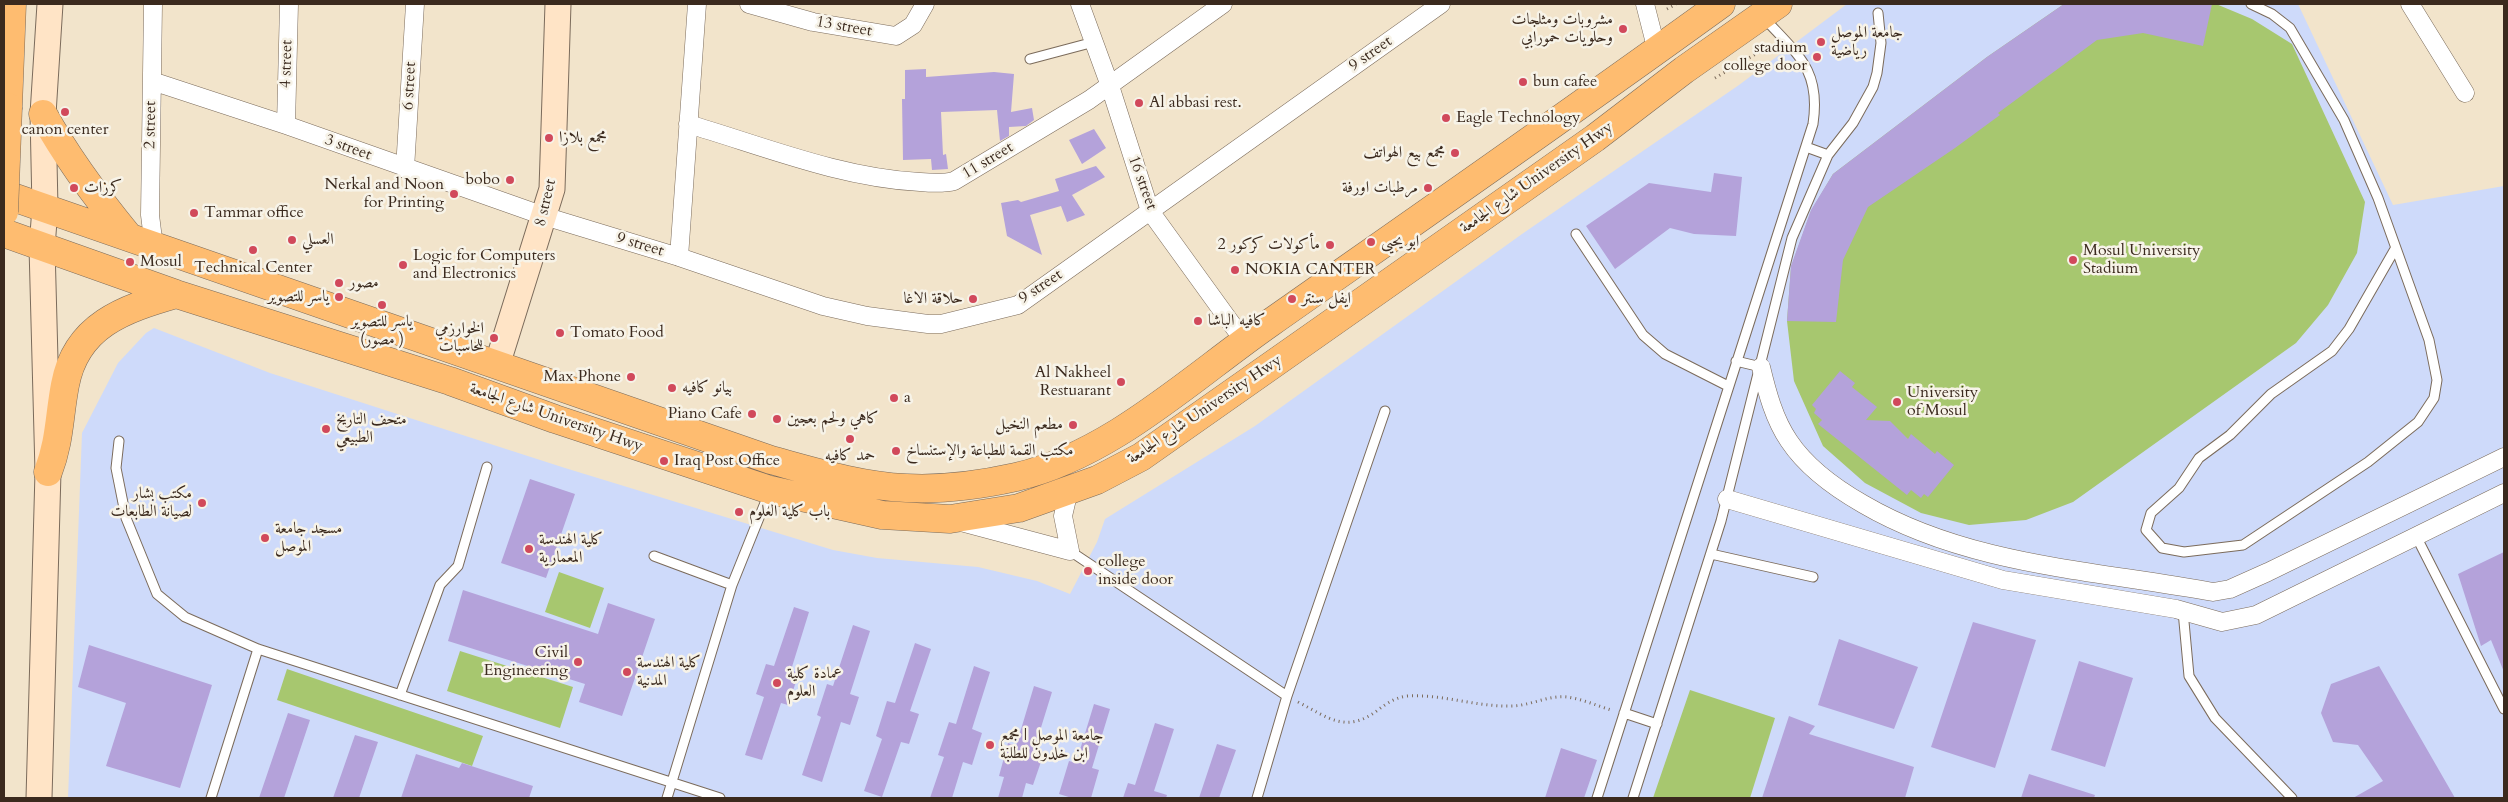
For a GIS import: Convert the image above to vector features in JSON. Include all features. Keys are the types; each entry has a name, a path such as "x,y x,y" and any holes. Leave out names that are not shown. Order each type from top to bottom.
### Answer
{"main road":[{"path":"4,212 12,4"},
{"path":"39,798 48,472 42,247 44,208 43,114 50,4"},
{"name":"8 street","path":"497,365 552,189 558,4"},
{"name":"شارع الجامعة University Hwy","path":"4,194 771,460 837,478 904,488 952,487 1019,476 1051,465 1109,438 1722,4"},
{"name":"شارع الجامعة University Hwy","path":"4,233 176,294 450,381 555,419 770,490 882,515 950,519 1019,508 1097,480 1141,457 1595,138 1684,70 1770,10"},
{"path":"1576,109 1595,138"},
{"path":"43,114 91,190 141,242"},
{"path":"48,472 57,448 65,384 72,361 84,340 98,326 134,306 176,294"}],"street":[{"name":"2 street","path":"141,242 150,215 153,4"},
{"name":"4 street","path":"286,125 289,4"},
{"name":"6 street","path":"405,169 414,4"},
{"path":"679,257 697,4"},
{"name":"13 street","path":"749,4 813,22 896,36 913,25 924,4"},
{"name":"16 street","path":"1080,4 1110,86 1150,211 1244,342"},
{"name":"9 street","path":"544,216 679,257 823,306 866,316 940,324 1018,305 1441,4"},
{"path":"1646,4 1657,51"},
{"path":"2410,4 2465,93"},
{"name":"11 street","path":"688,124 852,173 906,181 947,183 1081,106 1220,5"},
{"name":"3 street","path":"152,82 286,125 405,169 544,216"},
{"path":"1760,367 1777,418 1789,441 1807,462 1826,480 1850,497 1894,521 1934,538 1996,556 2213,592 2230,589 2268,572 2504,457"},
{"path":"950,519 1070,551 1063,516 1069,490"},
{"path":"1727,498 2003,580 2183,611 2222,622 2256,615 2504,493"}],"lane":[{"path":"2250,4 2272,14 2290,28 2300,41 2344,120 2378,198 2429,340 2437,380 2434,398 2418,422 2368,462 2244,545 2184,552 2162,548 2146,530 2151,513 2179,488 2199,458 2230,435 2271,394 2332,351 2349,330 2395,249"},
{"path":"1597,798 1806,147 1815,112 1811,76 1806,65 1770,10"},
{"path":"1633,798 1727,498 1792,238 1828,155 1853,123 1873,87 1881,43 1878,12"},
{"path":"1030,59 1094,42"},
{"path":"1806,147 1828,155"},
{"path":"1576,234 1643,335 1665,354 1728,386"},
{"path":"1736,361 1760,367"},
{"path":"1256,798 1286,696 1384,411"},
{"path":"119,441 116,468 126,518 157,594 185,617 258,649 720,798"},
{"path":"400,695 440,585 458,566 487,467"},
{"path":"666,798 732,585 770,490"},
{"path":"2416,536 2504,709"},
{"path":"1070,551 1286,696"},
{"path":"1711,554 1813,577"},
{"path":"654,556 732,585"},
{"path":"2183,611 2189,676 2215,718 2292,798"},
{"path":"211,798 258,649"},
{"path":"1624,714 1657,724"}],"path":[{"path":"1667,9 1676,4"},
{"path":"1715,78 1760,52 1756,46"},
{"path":"1286,696 1339,722 1348,724 1363,720 1387,703 1406,696 1424,696 1464,703 1512,706 1541,699 1567,697 1624,714"}],"shaded area":[{"name":"University of Mosul","path":"1847,4 2298,4 2393,205 2504,186 2504,798 68,798 82,433 118,363 146,333 154,328 270,373 565,468 833,550 877,558 978,567 1037,581 1070,594 1097,542 1105,519 1255,426 1522,234 1739,85"}],"green space":[{"name":"Mosul University Stadium","path":"2064,4 2216,4 2252,19 2292,44 2365,202 2357,253 2328,305 2296,343 2073,502 2026,520 1969,525 1921,513 1865,483 1823,446 1794,381 1787,321 1791,267 1811,211 1833,174 1987,57"},
{"path":"559,572 604,588 590,628 545,612"},
{"path":"460,651 573,687 560,728 447,691"},
{"path":"287,669 483,736 472,766 277,700"},
{"path":"1690,690 1775,718 1750,798 1653,798"}],"building":[{"path":"2064,4 2212,4 2203,46 2143,33 2097,40 1998,113 2000,115 1955,148 1868,207 1843,260 1836,322 1787,321 1791,266 1811,210 1833,174 1987,57"},
{"path":"926,69 926,77 994,72 1014,74 1011,112 1032,108 1034,120 1026,126 1009,127 1009,136 1000,141 997,110 941,112 943,155 946,154 948,169 932,170 931,159 903,160 902,99 905,99 905,70"},
{"path":"1094,129 1106,148 1082,164 1069,140"},
{"path":"1096,166 1105,177 1072,195 1085,215 1067,222 1061,206 1030,215 1042,255 1007,236 1001,203 1018,200 1021,202 1059,191 1055,179"},
{"path":"1714,173 1742,177 1736,236 1694,234 1670,228 1615,269 1586,226 1649,183 1711,192"},
{"path":"1840,371 1855,383 1852,387 1877,407 1866,420 1890,421 1908,439 1911,434 1935,454 1937,451 1954,465 1928,497 1924,494 1921,498 1911,490 1907,495 1818,424 1822,420 1814,413 1816,409 1812,405"},
{"path":"530,479 575,494 546,578 501,563"},
{"path":"2504,552 2504,672 2491,640 2481,646 2458,574"},
{"name":"Civil Engineering","path":"463,590 598,634 608,603 655,619 622,716 579,702 585,684 448,641"},
{"name":"عمادة كلية العلوم","path":"794,607 809,612 791,670 799,673 788,705 781,703 762,760 745,755 764,697 756,694 766,664 774,666"},
{"path":"1973,622 2036,640 1995,768 1931,747"},
{"path":"853,625 870,631 850,694 859,697 850,725 841,722 822,782 802,775 821,717 817,715 827,684 833,686"},
{"path":"1839,639 1918,667 1894,729 1818,705"},
{"path":"915,643 931,649 910,711 919,714 909,744 901,742 882,797 864,791 882,739 876,736 887,701 895,703"},
{"path":"89,645 212,685 180,788 106,766 126,703 78,687"},
{"path":"2079,661 2133,678 2105,767 2051,750"},
{"path":"974,666 990,672 972,729 982,733 972,765 963,762 952,798 930,798 944,757 938,755 949,722 956,724"},
{"path":"2379,666 2455,798 2353,798 2383,781 2358,745 2333,742 2321,713 2331,684"},
{"path":"1034,686 1052,692 1034,750 1044,753 1033,785 1026,783 1022,798 998,798 1004,777 999,776 1008,743 1016,746"},
{"path":"1094,704 1110,709 1092,768 1099,770 1091,798 1072,798 1059,794 1069,761 1076,763"},
{"path":"288,713 310,720 284,798 259,798"},
{"path":"1789,716 1815,726 1809,734 1914,767 1905,798 1762,798"},
{"path":"1155,723 1174,729 1154,791 1167,795 1166,798 1123,798 1128,783 1135,785"},
{"path":"355,735 378,742 359,798 333,798"},
{"path":"1217,744 1236,750 1219,798 1199,798"},
{"path":"1561,748 1597,760 1584,798 1545,798"},
{"path":"416,754 459,768 462,763 533,786 529,798 401,798"},
{"path":"2029,774 2095,795 2094,798 2021,798"}],"place":[{"name":"مشروبات ومثلجات وحلويات حمورابي","path":"1623,29"},
{"name":"جامعة الموصل رياضية","path":"1821,42"},
{"name":"stadium college door","path":"1817,57"},
{"name":"bun cafee","path":"1523,82"},
{"name":"Al abbasi rest.","path":"1139,103"},
{"name":"canon center","path":"65,112"},
{"name":"Eagle Technology","path":"1446,118"},
{"name":"مجمع بلازا","path":"549,138"},
{"name":"مجمع بيع الهواتف","path":"1455,153"},
{"name":"bobo","path":"510,180"},
{"name":"كرزات","path":"74,188"},
{"name":"مرطبات اورفة","path":"1428,188"},
{"name":"Nerkal and Noon for Printing","path":"454,194"},
{"name":"Tammar office","path":"194,213"},
{"name":"العسلي","path":"292,240"},
{"name":"ابو يحيى","path":"1371,242"},
{"name":"مأكولات كركور 2","path":"1330,245"},
{"name":"Technical Center","path":"253,250"},
{"name":"Mosul University Stadium","path":"2073,260"},
{"name":"Mosul","path":"130,262"},
{"name":"Logic for Computers and Electronics","path":"403,265"},
{"name":"NOKIA CANTER","path":"1235,270"},
{"name":"مصور","path":"339,283"},
{"name":"ياسر للتصوير","path":"339,297"},
{"name":"حلاقة الاغا","path":"973,299"},
{"name":"ايفل سنتر","path":"1292,299"},
{"name":"ياسر للتصوير (مصور )","path":"382,305"},
{"name":"كافيه الباشا","path":"1198,321"},
{"name":"Tomato Food","path":"560,333"},
{"name":"الخوارزمي للحاسبات","path":"494,338"},
{"name":"Max Phone","path":"631,377"},
{"name":"Al Nakheel Restuarant","path":"1121,382"},
{"name":"بيانو كافيه","path":"672,388"},
{"name":"a","path":"894,398"},
{"name":"University of Mosul","path":"1897,402"},
{"name":"Piano Cafe","path":"752,414"},
{"name":"كاهي ولحم بعجين","path":"777,419"},
{"name":"مطعم النخيل","path":"1073,425"},
{"name":"متحف التاريخ الطبيعي","path":"326,429"},
{"name":"حمد كافيه","path":"850,439"},
{"name":"مكتب القمة للطباعة والإستنساخ","path":"896,451"},
{"name":"Iraq Post Office","path":"664,461"},
{"name":"مكتب بشار لصيانة الطابعات","path":"202,503"},
{"name":"باب كلية العلوم","path":"739,512"},
{"name":"مسجد جامعة الموصل","path":"265,538"},
{"name":"كلية الهندسة المعمارية","path":"529,549"},
{"name":"college inside door","path":"1088,571"},
{"name":"Civil Engineering","path":"578,662"},
{"name":"كلية الهندسة المدنية","path":"627,672"},
{"name":"عمادة كلية العلوم","path":"777,683"},
{"name":"جامعة الموصل | مجمع ابن خلدون للطلبة","path":"990,745"}]}
